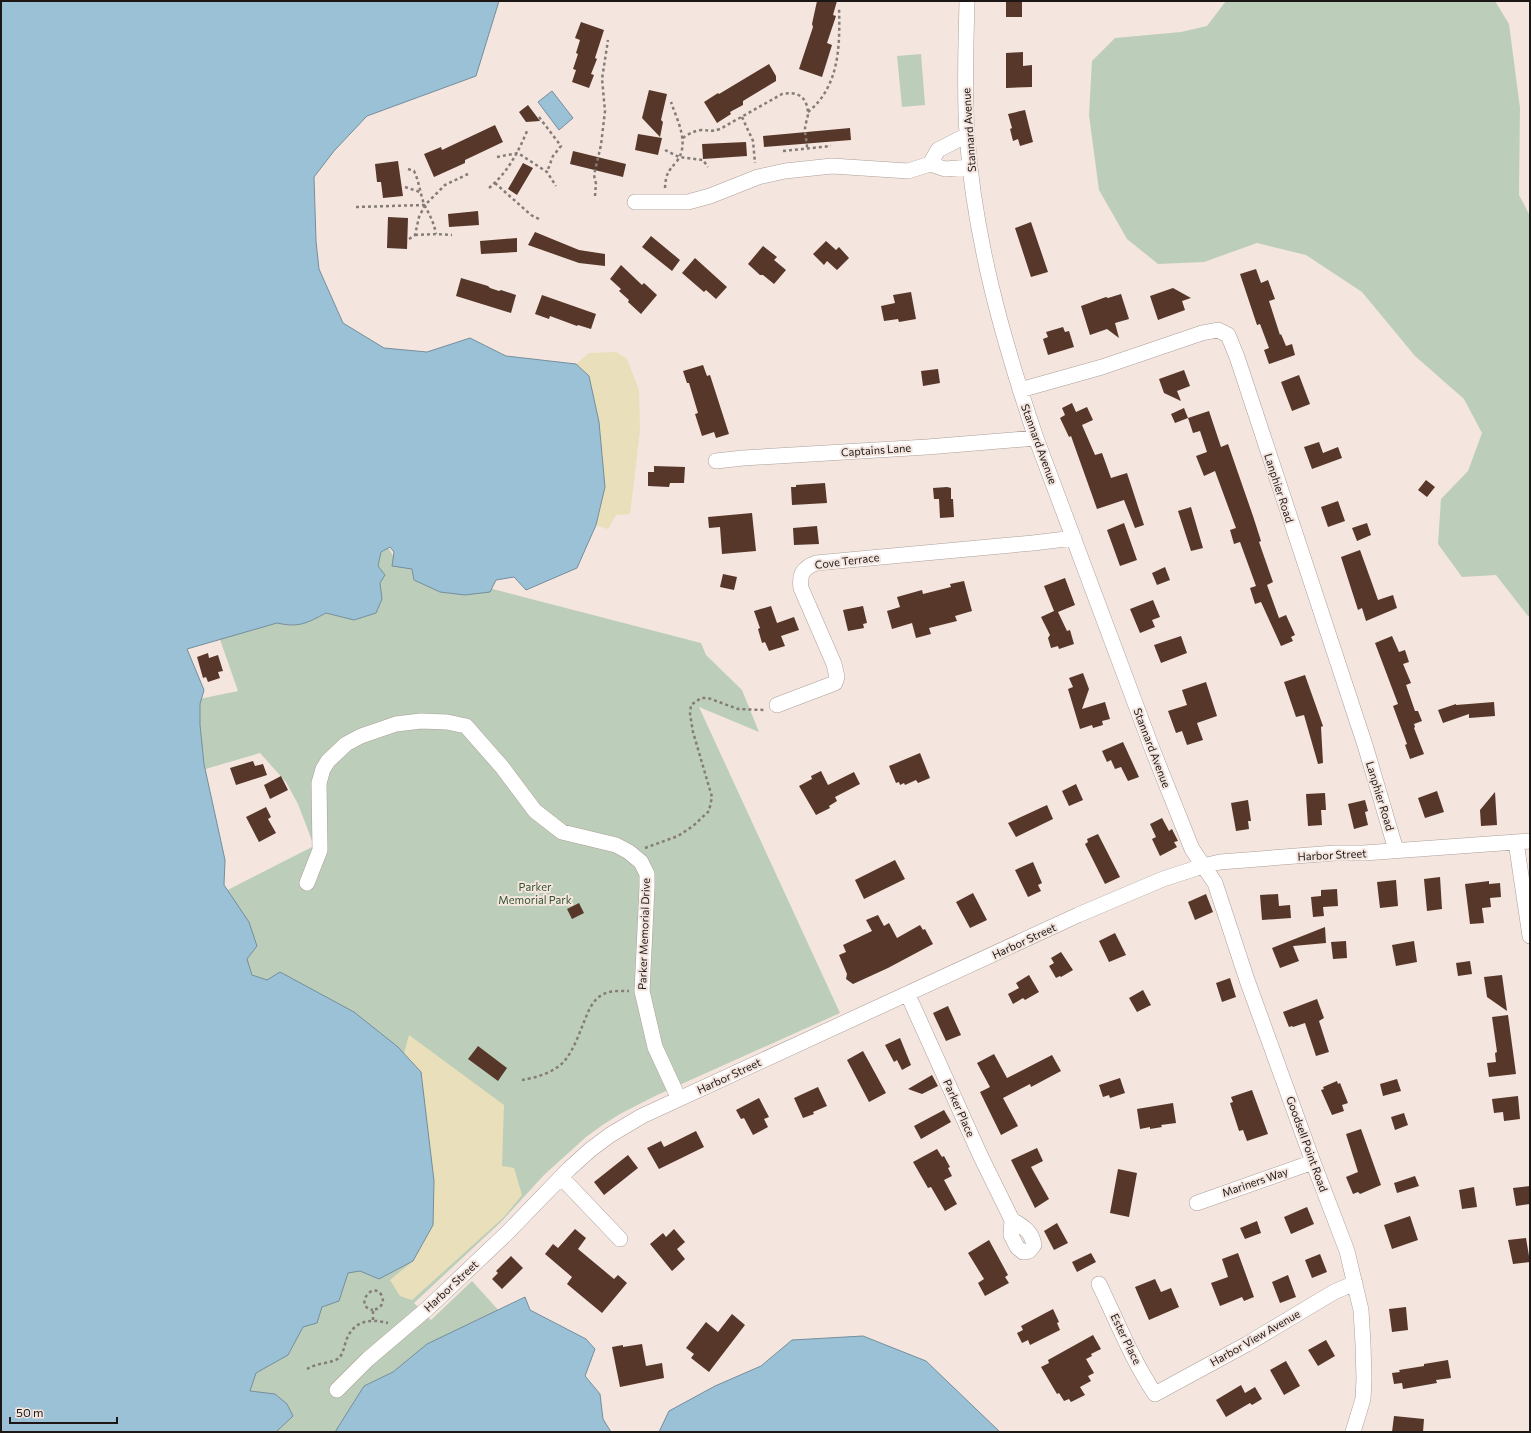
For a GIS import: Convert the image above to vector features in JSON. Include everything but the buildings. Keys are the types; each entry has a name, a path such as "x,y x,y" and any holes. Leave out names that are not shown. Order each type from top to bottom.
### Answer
{"street":[{"name":"Stannard Avenue","path":"967,1 967,135 970,167 989,280 1020,390 1036,438 1192,849 1203,866"},
{"path":"930,164 938,150 967,135"},
{"path":"635,202 688,202 710,196 758,177 785,171 832,166 908,171 930,164 945,169 970,167"},
{"name":"Lanphier Road","path":"1020,390 1102,366 1202,333 1218,330 1228,335 1237,357 1362,738 1396,850"},
{"name":"Captains Lane","path":"716,461 1036,438"},
{"name":"Cove Terrace","path":"777,705 835,683 837,677 834,664 801,588 800,579 803,571 808,566 816,563 1074,538"},
{"name":"Parker Memorial Drive","path":"307,883 320,850 319,783 323,769 328,761 346,744 361,736 396,724 408,722 447,722 466,726 502,767 535,811 562,832 616,845 629,852 641,862 647,874 642,991 655,1047 679,1099"},
{"path":"1523,841 1530,936"},
{"name":"Harbor Street","path":"337,1390 368,1359 428,1308 501,1238 560,1177 590,1150 610,1135 642,1116 1121,897 1163,879 1203,866 1245,860 1523,841"},
{"name":"Goodsell Point Road","path":"1203,866 1215,882 1247,980 1347,1251 1361,1310 1364,1379 1363,1399 1353,1432"},
{"name":"Parker Place","path":"908,995 978,1150 1012,1220"},
{"name":"Mariners Way","path":"1197,1203 1313,1162"},
{"path":"560,1177 620,1239"},
{"name":"Harbor View Avenue","path":"1155,1394 1247,1344 1334,1292 1355,1283"},
{"name":"Ester Place","path":"1099,1284 1131,1352 1145,1379 1155,1394"}],"path":[{"path":"807,148 805,128 808,112 827,91 837,66 839,48 839,7"},
{"path":"595,196 596,184 594,175 601,146 605,112 602,79 608,40"},
{"path":"682,138 700,130 711,132 720,129 782,94 793,92 800,95 808,112"},
{"path":"664,202 665,179 668,172 679,157 683,144 671,102"},
{"path":"742,117 753,141 755,156"},
{"path":"539,118 561,146 553,156 547,172"},
{"path":"489,188 495,183 518,153 527,132"},
{"path":"782,151 831,146"},
{"path":"665,150 679,157 703,160 708,167"},
{"path":"497,157 518,153 547,172 556,186"},
{"path":"408,169 414,171 417,177 420,192 431,215 436,234"},
{"path":"415,235 419,217 425,205 444,185 468,174"},
{"path":"495,183 531,215 541,220"},
{"path":"405,187 420,192"},
{"path":"356,207 425,205"},
{"path":"409,239 415,235 452,235"},
{"path":"629,852 678,836 693,826 709,811 712,797 693,732 690,714 691,705 696,700 708,698 738,709 760,711 768,710 777,705"},
{"path":"522,1080 533,1078 550,1071 565,1061 590,1007 600,995 611,991 642,991"},
{"path":"375,1291 379,1292 383,1301 381,1306 373,1310 367,1308 364,1302 365,1296 369,1292 375,1291"},
{"path":"373,1310 373,1320"},
{"path":"307,1369 313,1365 335,1360 340,1357 350,1331 362,1322 373,1320 390,1323 400,1331"}],"green space":[{"path":"1226,1 1495,1 1509,24 1520,108 1519,195 1530,216 1530,616 1528,616 1496,575 1462,577 1438,544 1441,499 1468,471 1482,433 1464,399 1415,356 1362,292 1306,255 1257,243 1204,262 1158,264 1127,239 1099,190 1089,115 1092,61 1115,38 1181,32 1207,26"},
{"path":"921,54 925,105 902,107 897,56"},
{"name":"Parker Memorial Park","path":"388,547 395,559 466,582 701,643 706,655 742,690 759,732 699,707 840,1013 655,1096 604,1124 586,1137 544,1175 501,1222 414,1303 431,1320 472,1281 510,1323 340,1432 257,1432 244,1394 255,983 214,897 314,846 298,804 286,782 260,753 192,773 180,703 238,691 216,628"}],"sand":[{"path":"616,352 627,359 639,390 640,431 630,514 616,515 608,529 596,525 605,487 576,364 589,353"},
{"path":"409,1035 504,1105 502,1166 514,1168 522,1195 504,1217 412,1300 400,1296 390,1280 413,1261 434,1181 421,1072 404,1054"}],"water":[{"path":"1,1 499,1 476,76 367,116 334,151 314,177 316,241 319,269 343,323 384,348 427,352 470,338 506,356 576,364 589,376 599,422 605,487 596,525 577,568 526,590 514,577 496,580 490,592 465,595 440,592 414,580 412,569 392,566 394,552 390,547 381,552 378,566 385,575 380,583 382,599 376,613 354,620 326,613 303,624 291,625 277,623 187,649 204,690 200,704 200,725 204,764 225,860 224,885 249,922 257,946 247,959 252,975 267,980 280,972 354,1012 398,1047 421,1072 434,1181 433,1225 413,1261 379,1279 360,1271 348,1273 339,1301 322,1307 317,1323 303,1327 288,1355 256,1373 250,1391 275,1394 287,1404 293,1416 276,1432 1,1432"},
{"path":"552,91 573,118 559,130 538,102"},
{"path":"525,1297 530,1310 586,1339 595,1349 585,1376 600,1394 603,1419 611,1432 335,1432 364,1386 393,1372 427,1344"},
{"path":"863,1336 926,1361 1000,1432 659,1432 669,1411 715,1386 761,1366 792,1340"}]}
